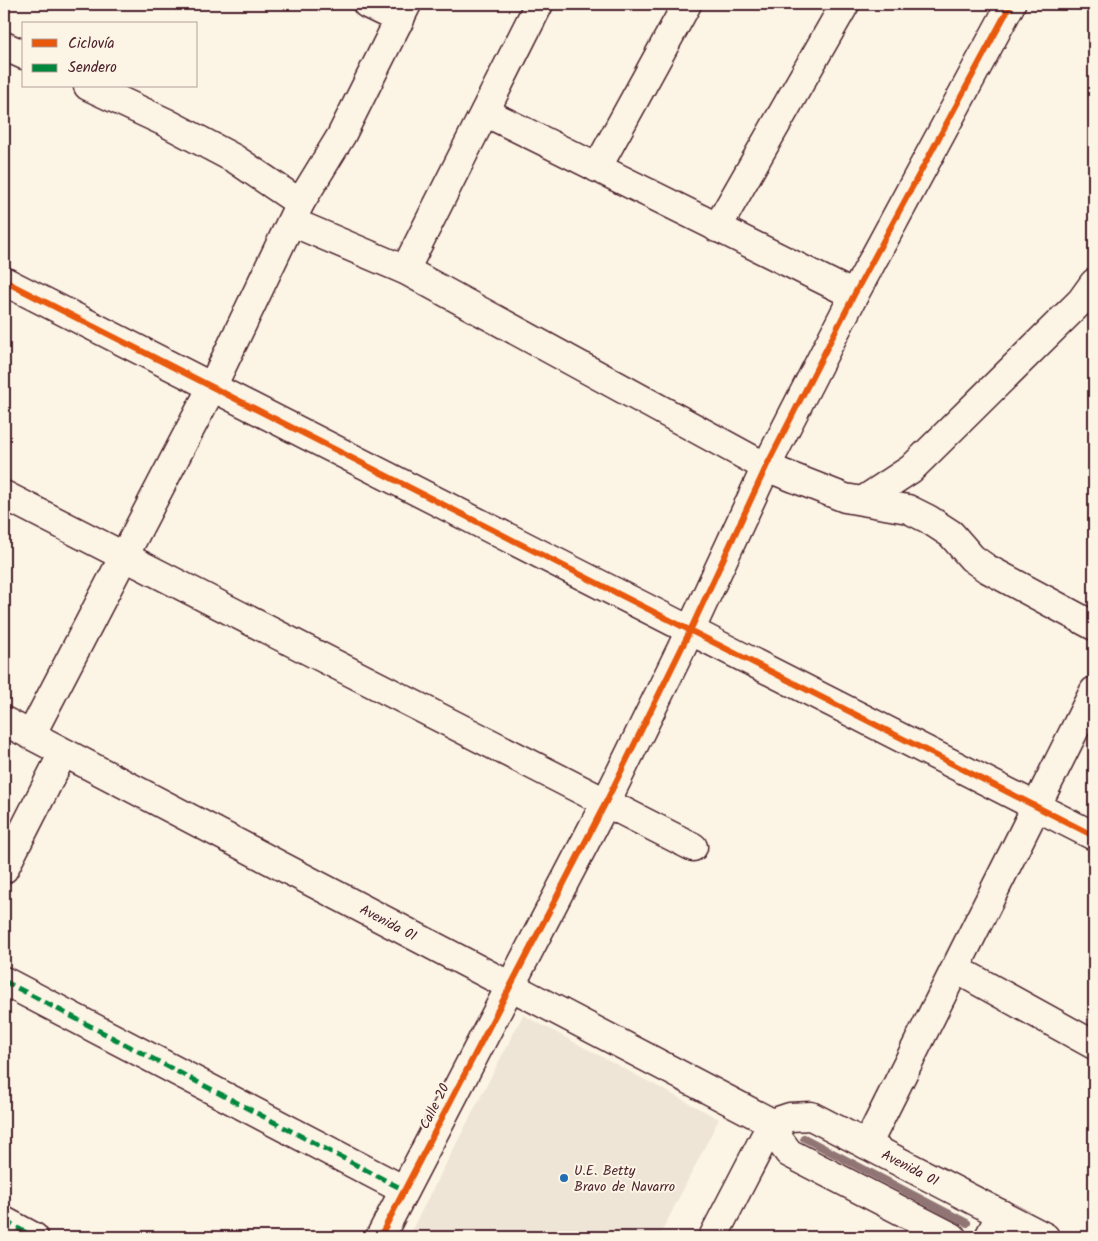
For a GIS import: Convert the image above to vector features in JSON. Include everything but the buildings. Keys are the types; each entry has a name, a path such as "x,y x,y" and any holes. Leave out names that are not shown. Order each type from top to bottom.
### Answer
{"street":[{"path":"31,736 212,387 296,213 340,136 404,12 367,4"},
{"path":"404,270 486,112 539,4"},
{"path":"597,168 687,4"},
{"path":"717,228 846,4"},
{"name":"Calle 20","path":"380,1237 606,802 690,631 766,467 854,295 1012,4"},
{"path":"4,46 22,55"},
{"path":"92,88 165,122 234,159 296,213 766,467 845,498 908,508 951,534 972,558 986,568 1094,626"},
{"path":"486,112 854,295"},
{"path":"4,281 1094,836"},
{"path":"864,500 912,469 1081,301 1094,283"},
{"path":"4,495 693,847"},
{"path":"867,1145 1094,691"},
{"name":"Avenida 01","path":"4,722 772,1123 790,1117 811,1116 867,1145 995,1226 1046,1237"},
{"path":"4,869 63,753"},
{"path":"956,969 1094,1045"},
{"path":"4,982 404,1190"},
{"path":"713,1237 772,1123"},
{"path":"772,1123 780,1141 789,1153 952,1237"},
{"path":"4,1221 34,1237"}],"shaded area":[{"name":"U.E. Betty Bravo de Navarro","path":"523,1015 719,1119 659,1237 408,1237"}],"waterway":[{"path":"804,1138 967,1223"}],"marked path":[{"path":"4,981 404,1190"},
{"path":"4,1221 34,1237"}],"cycle path":[{"path":"380,1237 606,802 690,631 766,467 854,295 1011,4"},
{"path":"4,281 1094,836"}],"place":[{"name":"U.E. Betty Bravo de Navarro","path":"564,1178"}]}
